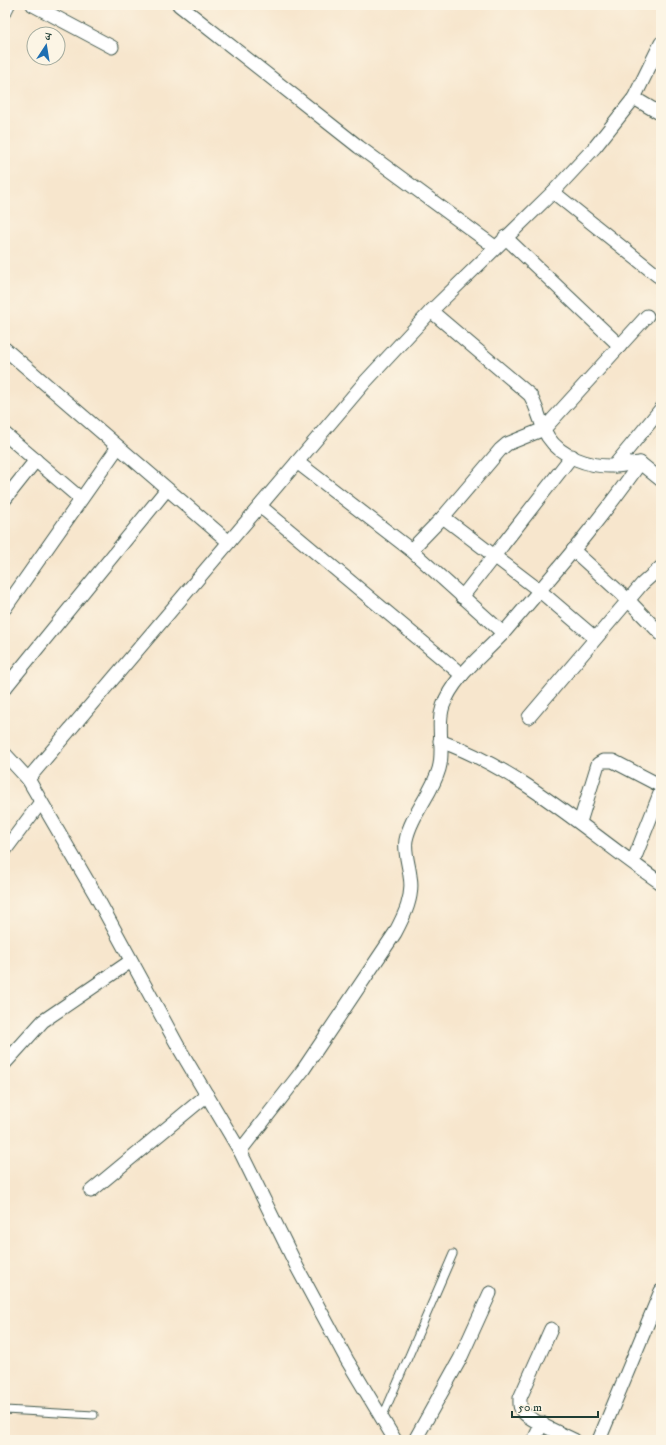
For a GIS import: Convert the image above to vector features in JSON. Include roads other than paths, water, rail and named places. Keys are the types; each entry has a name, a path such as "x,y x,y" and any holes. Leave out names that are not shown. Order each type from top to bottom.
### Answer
{"street":[{"path":"5,11 8,5"},
{"path":"33,5 112,46"},
{"path":"179,5 358,147 495,247"},
{"path":"28,779 364,382 495,247 553,192 595,147 634,98 661,43"},
{"path":"634,98 661,114"},
{"path":"553,192 658,276"},
{"path":"505,237 620,346"},
{"path":"431,312 530,395 536,405 544,429 549,438 559,448 572,456 596,465 614,466 640,464 661,480"},
{"path":"411,550 443,517 507,444 544,429 647,316"},
{"path":"5,349 229,542"},
{"path":"614,466 661,409"},
{"path":"5,434 81,499"},
{"path":"5,608 118,447"},
{"path":"462,597 572,456"},
{"path":"5,499 36,460"},
{"path":"297,462 411,550 503,633"},
{"path":"240,1151 303,1070 395,933 406,914 410,895 411,878 407,858 406,841 439,770 442,757 440,740 442,708 462,675 503,633 540,590 615,499 640,464"},
{"path":"5,688 167,489"},
{"path":"260,506 462,675"},
{"path":"443,517 540,590 595,638"},
{"path":"573,550 628,600 661,634"},
{"path":"529,717 642,584 661,567"},
{"path":"440,740 488,761 580,822 661,883"},
{"path":"5,754 28,779 95,894 131,961 240,1151 295,1262 347,1360 395,1440"},
{"path":"580,822 598,764 603,761 613,761 661,786"},
{"path":"633,862 661,791"},
{"path":"5,850 41,802"},
{"path":"5,1063 43,1021 131,961"},
{"path":"91,1191 207,1095"},
{"path":"599,1440 655,1319 661,1291"},
{"path":"415,1440 460,1359 490,1293"},
{"path":"551,1329 520,1398 520,1407 524,1413 574,1440"},
{"path":"534,1440 542,1423"}],"lane":[{"path":"382,1418 453,1254"},
{"path":"5,1410 94,1415"}]}
